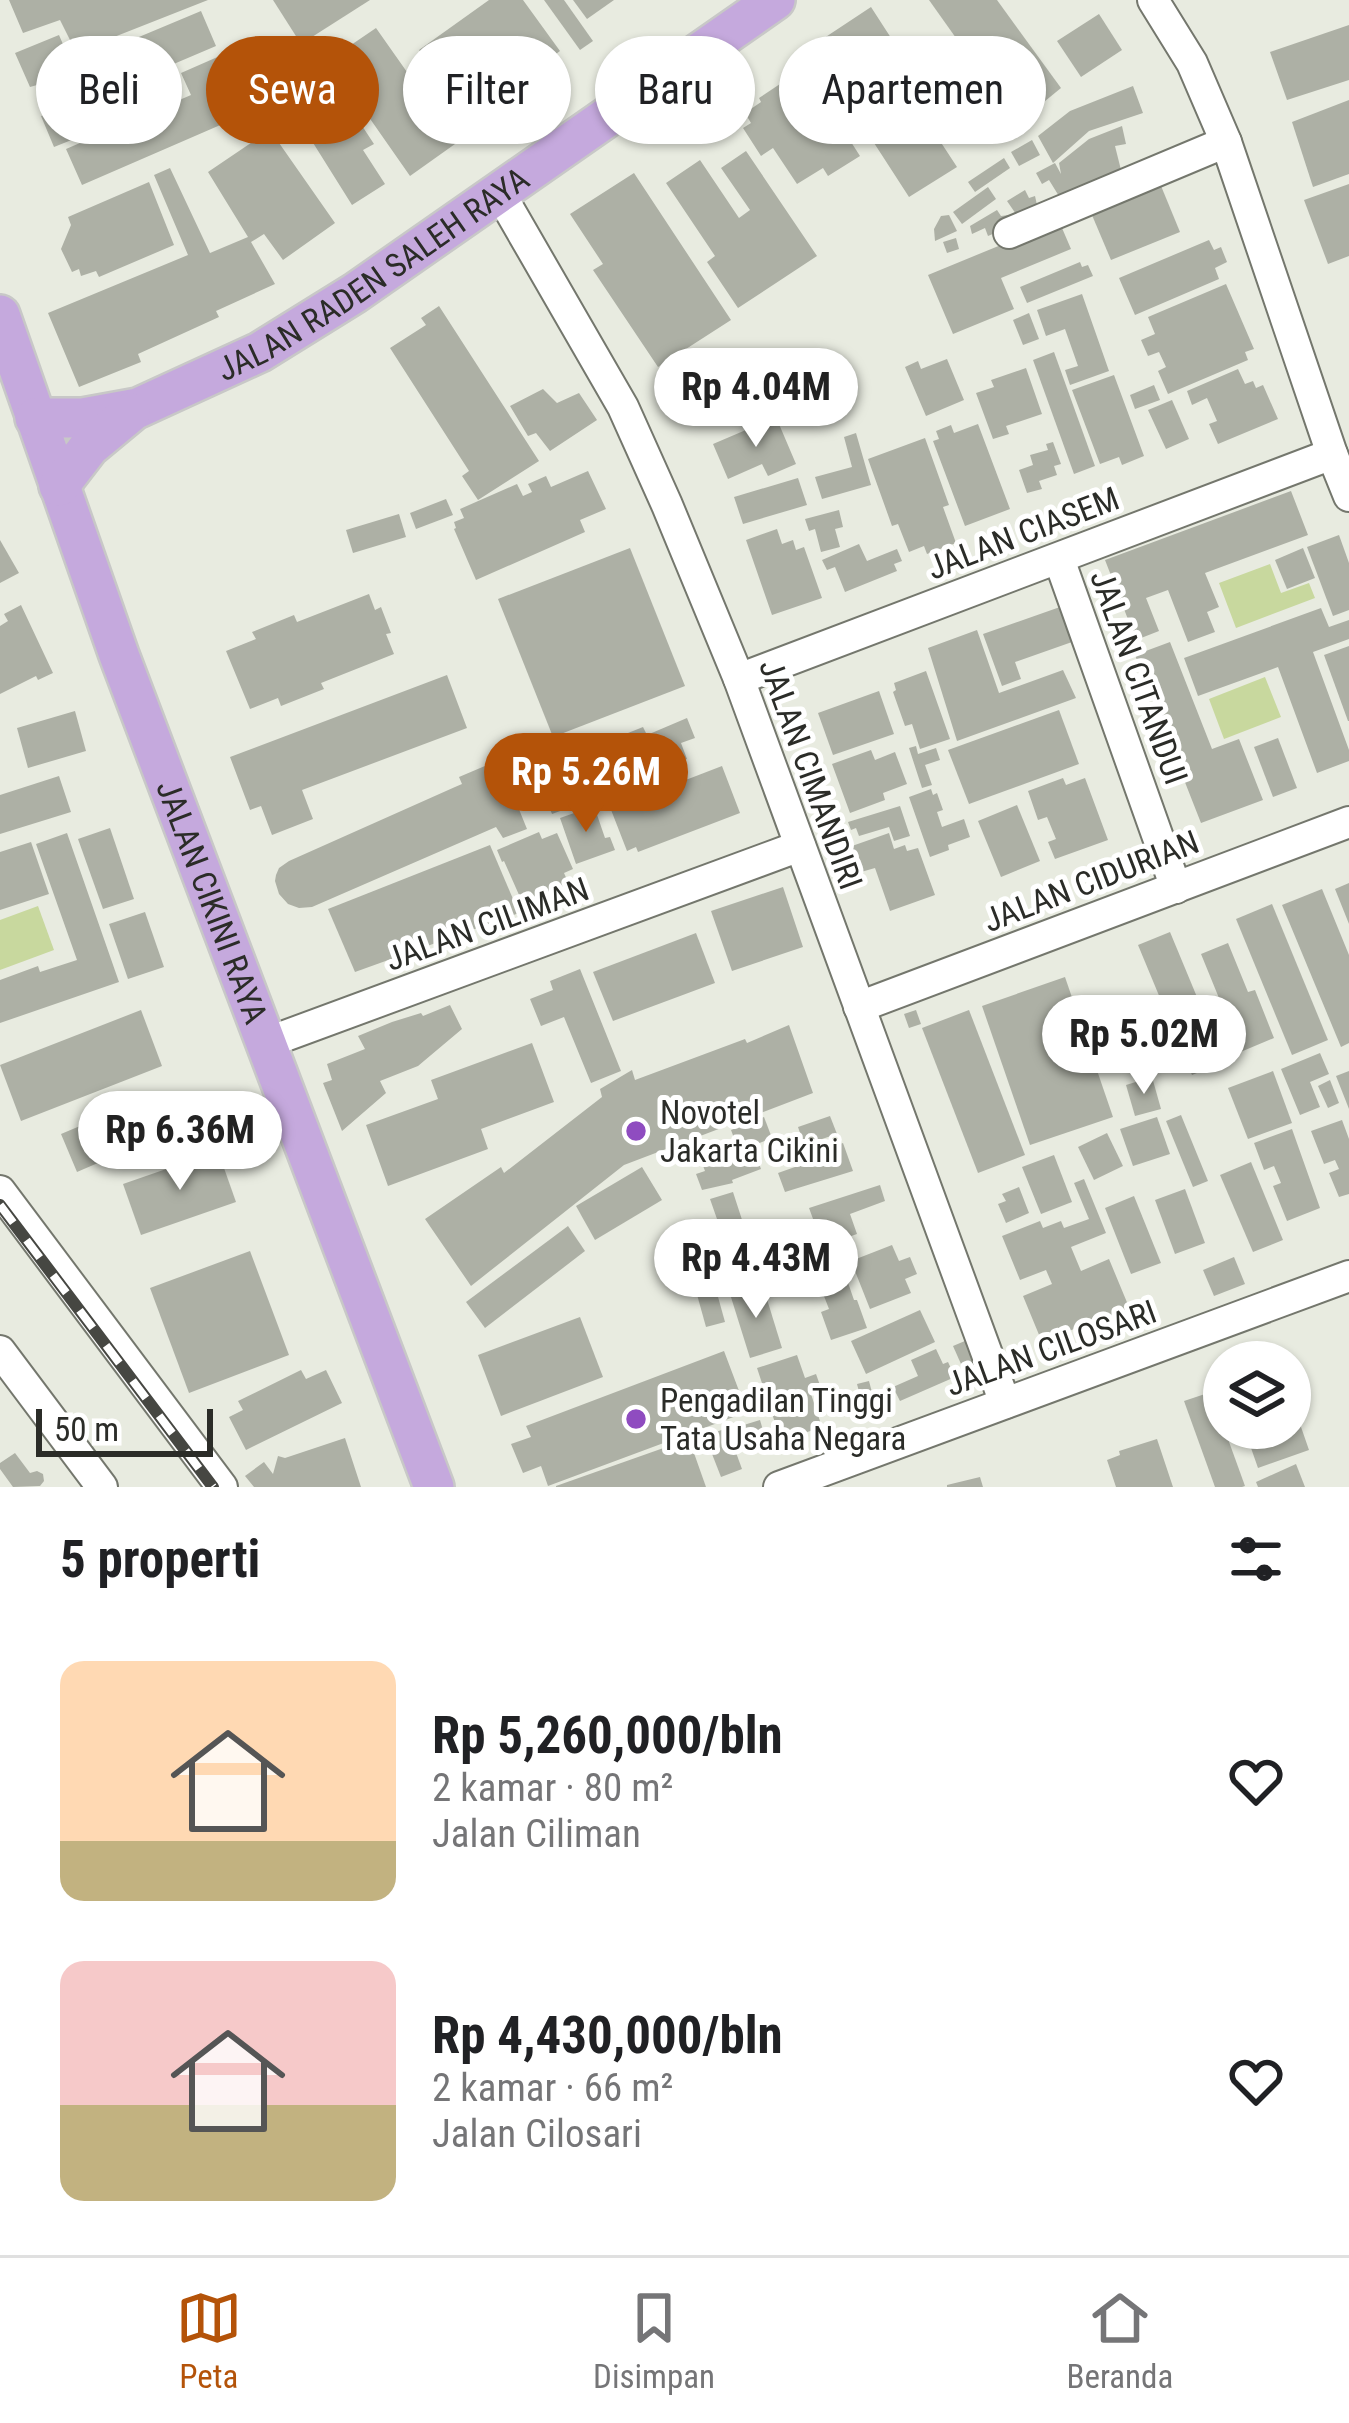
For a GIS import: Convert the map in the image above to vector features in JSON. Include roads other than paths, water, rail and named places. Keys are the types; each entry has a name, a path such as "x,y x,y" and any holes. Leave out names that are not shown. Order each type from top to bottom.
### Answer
{"main road":[{"name":"JALAN RADEN SALEH RAYA","path":"35,418 83,418 137,407 260,352 355,292 775,0"},
{"name":"JALAN CIKINI RAYA","path":"0,315 119,655 434,1487"},
{"name":"JALAN RADEN SALEH RAYA","path":"59,486 89,447 137,407"}],"street":[{"path":"1153,0 1192,63 1226,142 1349,496"},
{"path":"1009,233 1226,142"},
{"name":"JALAN CIMANDIRI","path":"499,192 622,407 667,505 739,679 1005,1403"},
{"name":"JALAN CIASEM","path":"739,679 1332,454"},
{"name":"JALAN CITANDUI","path":"1059,559 1176,888"},
{"name":"JALAN CIDURIAN","path":"859,1006 1349,822"},
{"name":"JALAN CILIMAN","path":"266,1043 800,847"},
{"path":"0,1191 222,1487"},
{"name":"JALAN CILOSARI","path":"779,1487 1349,1276"},
{"path":"0,1351 102,1487"}],"railway":[{"path":"0,1205 213,1487"}],"place":[{"name":"Novotel Jakarta Cikini","path":"636,1131"},
{"name":"Pengadilan Tinggi Tata Usaha Negara","path":"636,1419"}]}
